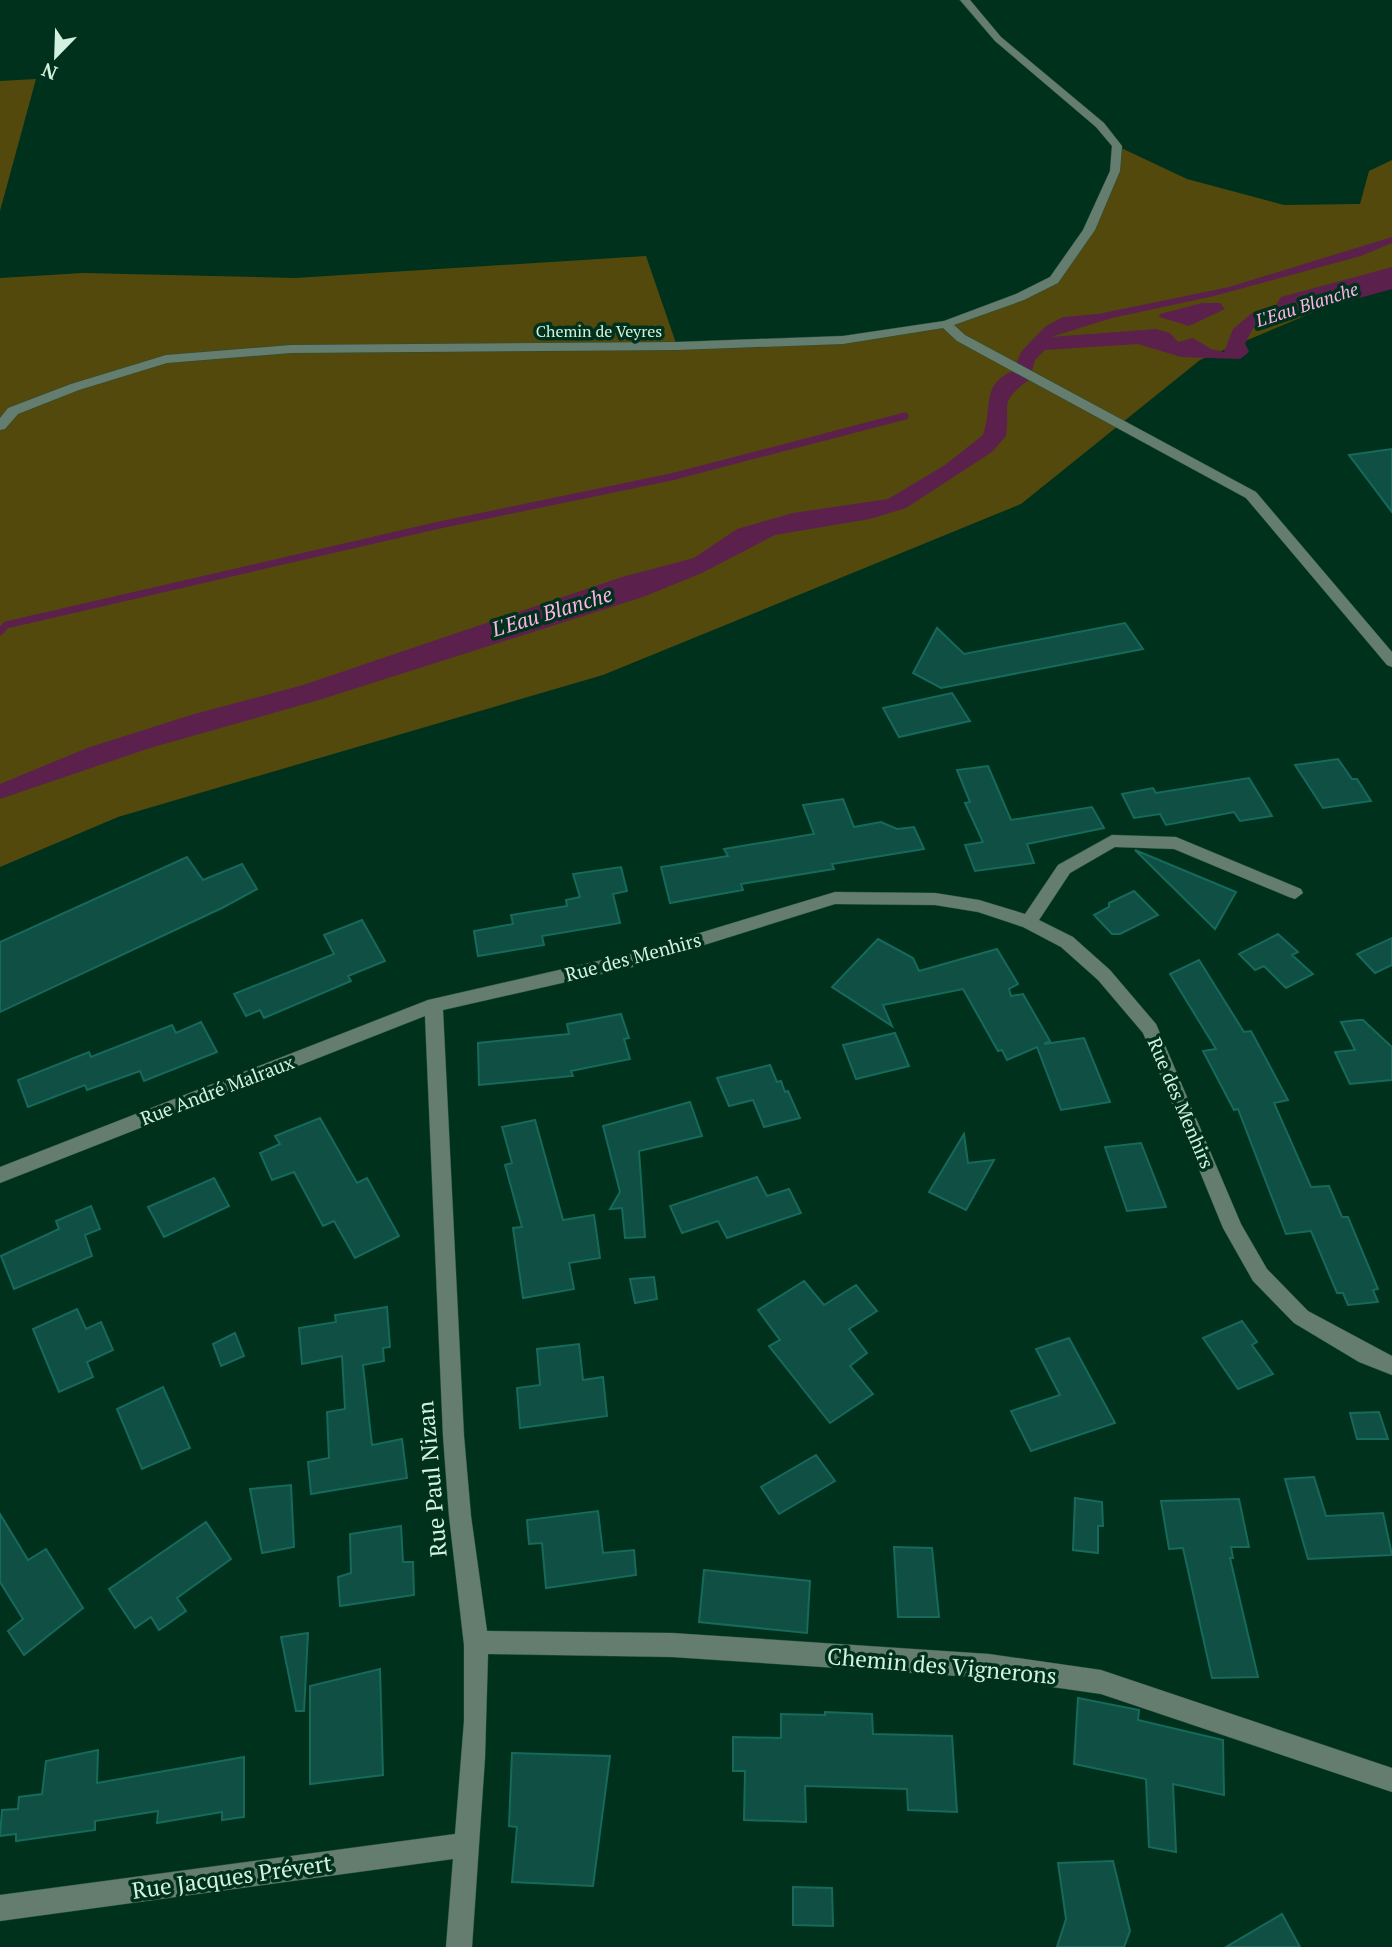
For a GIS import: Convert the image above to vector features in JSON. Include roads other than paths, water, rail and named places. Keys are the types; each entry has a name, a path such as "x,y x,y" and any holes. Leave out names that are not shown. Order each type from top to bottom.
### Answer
{"street":[{"name":"Chemin de Veyres","path":"0,426 13,411 75,387 166,359 291,349 677,346 843,340 946,324 1020,298 1054,280 1089,230 1115,171 1117,146 1100,125 998,39 965,0"},
{"path":"946,324 961,338 1251,495 1392,662"},
{"path":"1029,922 1064,869 1112,841 1177,843 1295,893"},
{"name":"Rue des Menhirs","path":"434,1005 637,959 835,898 935,899 979,906 1029,922 1067,942 1104,975 1150,1029 1233,1228 1260,1275 1301,1317 1366,1355 1392,1366"},
{"name":"Rue André Malraux","path":"0,1175 434,1005"},
{"name":"Rue Paul Nizan","path":"434,1005 458,1502 476,1642 476,1739 465,1845 459,1947"},
{"name":"Chemin des Vignerons","path":"476,1642 672,1645 989,1666 1101,1682 1392,1780"},
{"name":"Rue Jacques Prévert","path":"0,1908 465,1845"}],"water":[{"path":"1392,237 1392,243 1361,256 1214,296 1112,318 1051,337 1156,329 1170,333 1178,342 1193,338 1211,349 1224,352 1233,329 1252,313 1392,274 1392,278 1325,296 1255,325 1245,343 1249,352 1240,359 1181,357 1138,344 1045,350 1035,360 1030,379 1009,399 1006,436 992,452 906,508 870,519 775,535 702,573 643,597 319,700 150,748 0,799 0,784 87,748 191,715 303,685 622,577 694,558 737,529 793,513 888,499 945,465 983,435 990,397 996,382 1013,371 1021,352 1046,326 1063,317 1098,314 1229,287"},
{"path":"1202,303 1220,303 1225,309 1189,326 1159,317 1160,314"}],"waterway":[{"name":"L'Eau Blanche","path":"1294,305 1392,278"},
{"name":"L'Eau Blanche","path":"0,632 6,625 435,526 671,477 905,416"}]}
